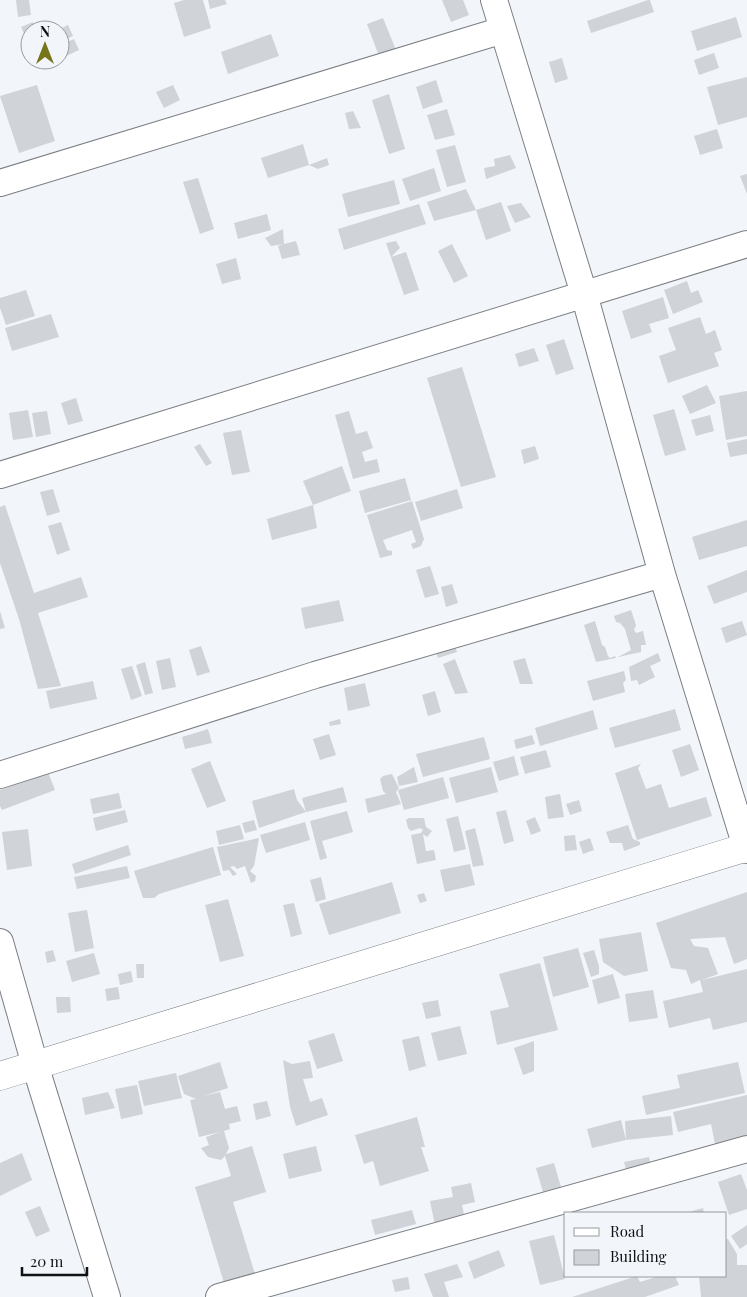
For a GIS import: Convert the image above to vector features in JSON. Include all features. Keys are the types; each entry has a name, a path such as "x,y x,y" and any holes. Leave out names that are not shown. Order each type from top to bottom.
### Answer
{"street":[{"path":"0,1076 747,848 662,574 584,294 494,0"},
{"path":"0,184 503,30"},
{"path":"0,475 747,244"},
{"path":"0,775 315,675 662,574"},
{"path":"0,942 35,1065 107,1297"},
{"path":"219,1297 747,1149"}],"building":[{"path":"16,0 29,0 31,15 18,17"},
{"path":"184,0 203,0 211,28 184,37 174,3"},
{"path":"208,0 225,0 227,4 210,9"},
{"path":"442,0 463,0 469,15 451,22"},
{"path":"650,0 654,12 591,33 587,21"},
{"path":"736,17 742,37 697,51 691,31"},
{"path":"383,18 396,50 379,56 367,24"},
{"path":"271,34 279,56 228,74 221,52"},
{"path":"74,39 79,50 70,54 70,41"},
{"path":"714,53 719,68 699,75 694,60"},
{"path":"562,58 568,79 555,83 549,62"},
{"path":"747,77 747,117 718,125 707,87"},
{"path":"436,80 443,102 423,109 416,87"},
{"path":"37,85 55,141 19,153 0,96"},
{"path":"173,85 180,100 164,108 156,92"},
{"path":"389,94 405,149 389,154 372,100"},
{"path":"447,109 455,135 435,140 427,115"},
{"path":"353,111 361,128 349,129 345,113"},
{"path":"717,129 723,148 700,155 694,136"},
{"path":"303,144 309,165 268,178 261,158"},
{"path":"455,145 466,182 447,187 436,150"},
{"path":"510,155 516,168 486,179 484,168 495,166 494,159"},
{"path":"327,158 329,165 318,169 309,165"},
{"path":"434,168 441,191 410,201 402,179"},
{"path":"747,174 747,194 740,176"},
{"path":"198,178 214,229 200,234 183,182"},
{"path":"394,180 400,204 348,217 342,194"},
{"path":"466,189 476,210 434,221 427,202"},
{"path":"501,202 511,231 486,240 476,210"},
{"path":"521,203 531,217 515,223 507,206"},
{"path":"419,204 426,224 344,250 338,229"},
{"path":"267,214 271,230 238,239 234,223"},
{"path":"283,229 284,244 271,246 265,238"},
{"path":"296,241 300,255 282,259 278,246"},
{"path":"396,241 400,248 391,257 406,252 419,290 404,295 386,243"},
{"path":"452,244 468,276 454,283 438,251"},
{"path":"236,258 241,279 222,284 216,264"},
{"path":"687,281 691,293 698,290 703,302 673,314 664,290"},
{"path":"26,290 35,316 6,325 0,308 0,298"},
{"path":"663,297 669,318 649,324 652,332 631,339 622,311"},
{"path":"51,314 59,337 12,351 5,328"},
{"path":"700,317 706,334 715,330 722,350 714,353 719,366 668,383 659,356 676,350 668,328"},
{"path":"564,339 574,369 556,375 546,345"},
{"path":"534,348 539,361 519,367 515,354"},
{"path":"462,367 496,477 461,487 427,378"},
{"path":"707,385 716,403 690,414 682,396"},
{"path":"747,391 747,436 726,440 719,396"},
{"path":"76,398 83,421 68,425 61,403"},
{"path":"674,409 686,450 665,456 653,415"},
{"path":"28,410 33,437 13,440 9,413"},
{"path":"47,411 51,434 36,437 32,413"},
{"path":"349,411 356,434 367,431 373,448 362,452 365,462 377,459 380,472 353,479 335,415"},
{"path":"710,415 714,431 696,436 691,420"},
{"path":"241,430 250,472 232,475 223,433"},
{"path":"747,439 747,454 730,457 727,443"},
{"path":"200,444 212,463 206,466 194,447"},
{"path":"535,446 539,459 524,464 521,450"},
{"path":"342,466 351,491 313,505 303,481"},
{"path":"405,478 411,500 365,513 359,491"},
{"path":"53,489 60,512 47,516 40,492"},
{"path":"457,489 463,508 421,521 415,502"},
{"path":"412,501 424,539 421,546 413,549 411,544 416,542 412,530 383,540 387,550 392,551 392,555 380,558 367,515"},
{"path":"5,505 34,593 81,577 88,597 38,613 61,686 38,689 19,619 0,563 0,507"},
{"path":"313,505 317,528 272,540 267,519"},
{"path":"747,520 747,546 699,560 692,537"},
{"path":"61,522 70,550 57,555 48,526"},
{"path":"430,566 439,594 425,598 416,570"},
{"path":"747,570 747,592 714,604 707,586"},
{"path":"452,584 458,603 446,607 441,587"},
{"path":"339,600 344,621 305,629 301,608"},
{"path":"631,610 636,625 634,630 636,633 643,631 646,645 641,645 641,652 618,657 631,650 625,629 620,623 616,622 614,616"},
{"path":"0,611 5,628 0,629"},
{"path":"595,621 602,645 605,647 608,656 610,658 615,656 616,658 596,662 584,625"},
{"path":"742,621 747,635 726,643 721,628"},
{"path":"453,640 457,652 438,658 434,646"},
{"path":"201,646 210,672 197,676 189,650"},
{"path":"658,653 661,661 650,666 655,677 639,685 637,680 631,681 629,667"},
{"path":"170,658 176,687 162,690 156,661"},
{"path":"525,658 533,684 520,684 513,661"},
{"path":"455,659 468,693 455,694 443,664"},
{"path":"145,662 153,693 145,695 136,665"},
{"path":"132,666 142,696 131,700 121,669"},
{"path":"624,671 626,680 623,683 625,692 593,701 587,681"},
{"path":"93,681 97,699 50,709 46,691"},
{"path":"365,683 370,706 348,711 344,688"},
{"path":"435,691 441,712 428,716 422,695"},
{"path":"675,709 681,730 615,748 609,728"},
{"path":"593,710 598,729 540,746 535,728"},
{"path":"340,719 341,724 330,726 329,722"},
{"path":"208,729 212,743 185,749 182,737"},
{"path":"329,734 336,755 320,760 313,739"},
{"path":"532,735 535,744 516,749 514,740"},
{"path":"484,737 490,759 423,777 416,754"},
{"path":"690,744 699,770 681,777 672,750"},
{"path":"546,750 551,767 525,774 520,757"},
{"path":"514,756 519,775 499,781 493,762"},
{"path":"210,761 226,801 207,808 191,769"},
{"path":"641,764 638,768 646,789 661,784 669,808 706,797 712,816 637,840 615,773"},
{"path":"414,767 418,782 399,786 397,777"},
{"path":"491,767 498,792 456,803 449,778"},
{"path":"48,772 55,790 2,810 0,806 0,790"},
{"path":"392,774 399,788 396,792 401,804 368,813 365,799 386,794 383,791 380,779 383,776"},
{"path":"443,777 449,798 404,810 398,790"},
{"path":"343,787 347,802 306,812 302,798"},
{"path":"294,789 297,800 306,812 259,828 252,801"},
{"path":"119,793 122,808 93,814 90,799"},
{"path":"560,794 564,817 548,819 545,797"},
{"path":"579,800 582,811 570,815 566,804"},
{"path":"125,810 128,822 96,831 93,818"},
{"path":"506,810 514,841 504,844 496,812"},
{"path":"347,811 353,832 322,841 327,858 320,860 310,821"},
{"path":"458,816 466,849 454,852 446,819"},
{"path":"535,817 541,831 531,835 526,821"},
{"path":"409,818 424,818 426,827 432,831 427,837 423,834 426,851 434,850 436,860 417,864 411,835 421,833 423,830 420,828 411,831 406,820"},
{"path":"254,820 257,830 245,833 242,823"},
{"path":"305,822 310,840 266,853 260,835"},
{"path":"240,825 244,839 219,845 216,831"},
{"path":"628,825 633,839 640,842 640,845 624,851 622,843 610,843 606,832"},
{"path":"475,828 484,865 473,867 465,831"},
{"path":"28,829 32,866 7,870 2,832"},
{"path":"575,835 577,850 565,851 564,836"},
{"path":"259,838 254,866 250,871 256,876 255,881 251,883 245,866 237,869 234,866 230,867 237,874 233,876 229,870 223,871 217,847"},
{"path":"590,838 594,850 583,854 579,842"},
{"path":"128,845 131,855 75,874 72,864"},
{"path":"213,847 221,875 159,894 154,898 143,898 134,871"},
{"path":"470,864 475,885 445,892 440,870"},
{"path":"127,866 130,878 77,889 74,877"},
{"path":"321,877 326,899 316,902 310,880"},
{"path":"392,882 401,913 329,935 319,904"},
{"path":"747,892 747,959 734,964 725,937 690,939 694,946 708,948 718,974 702,980 747,969 747,1022 713,1030 710,1018 669,1028 663,1001 703,992 700,980 691,984 686,970 671,968 656,923"},
{"path":"424,893 427,901 420,903 417,895"},
{"path":"228,899 244,956 220,962 205,905"},
{"path":"294,903 302,934 291,937 283,905"},
{"path":"87,910 94,948 75,952 68,913"},
{"path":"641,932 648,971 624,976 603,962 599,939"},
{"path":"578,948 589,987 553,997 543,957"},
{"path":"53,950 56,961 47,963 45,952"},
{"path":"594,950 599,966 599,974 591,977 583,953"},
{"path":"94,953 100,974 72,982 66,961"},
{"path":"540,963 558,1030 497,1045 490,1011 509,1007 499,974"},
{"path":"136,964 144,964 144,978 137,978"},
{"path":"131,971 133,982 120,985 118,974"},
{"path":"613,974 620,998 598,1004 592,980"},
{"path":"118,987 120,999 107,1001 105,989"},
{"path":"653,990 658,1018 629,1022 625,994"},
{"path":"56,997 70,997 71,1012 57,1013"},
{"path":"438,1000 441,1016 426,1019 422,1003"},
{"path":"460,1026 467,1054 438,1061 431,1033"},
{"path":"334,1033 343,1061 317,1069 308,1041"},
{"path":"419,1036 426,1066 409,1071 402,1040"},
{"path":"534,1041 534,1071 523,1075 514,1048"},
{"path":"283,1060 292,1064 310,1061 313,1078 303,1079 310,1102 322,1098 328,1115 296,1126 290,1107"},
{"path":"220,1062 228,1088 204,1096 220,1092 225,1109 237,1106 241,1121 229,1124 230,1129 224,1131 229,1148 226,1154 252,1146 266,1192 233,1202 255,1274 224,1283 195,1187 231,1176 225,1156 221,1160 208,1157 201,1148 209,1145 206,1137 220,1132 199,1137 190,1100 196,1099 184,1094 178,1076"},
{"path":"738,1062 745,1093 646,1115 642,1096 680,1088 677,1075"},
{"path":"176,1073 182,1098 144,1106 138,1081"},
{"path":"137,1085 143,1114 121,1119 115,1089"},
{"path":"108,1092 115,1108 85,1115 82,1098"},
{"path":"747,1095 747,1147 717,1154 711,1124 678,1132 673,1112"},
{"path":"267,1101 271,1116 256,1120 253,1104"},
{"path":"671,1116 673,1135 626,1140 625,1121"},
{"path":"417,1117 425,1147 421,1147 429,1171 380,1186 373,1161 364,1164 355,1135"},
{"path":"621,1120 626,1140 592,1148 587,1129"},
{"path":"316,1146 322,1171 289,1179 283,1154"},
{"path":"22,1153 32,1180 0,1196 0,1163"},
{"path":"649,1157 652,1169 627,1174 624,1162"},
{"path":"554,1163 563,1194 545,1199 536,1168"},
{"path":"741,1174 747,1190 747,1209 729,1215 718,1182"},
{"path":"471,1183 475,1202 462,1205 466,1224 436,1230 430,1201 453,1197 451,1187"},
{"path":"40,1206 50,1231 36,1237 25,1212"},
{"path":"703,1208 704,1212 689,1212"},
{"path":"412,1210 416,1224 375,1235 371,1220"},
{"path":"747,1225 747,1244 740,1249 731,1236"},
{"path":"554,1235 565,1279 540,1285 529,1241"},
{"path":"728,1239 737,1254 737,1265 747,1265 747,1297 701,1297 699,1277 727,1277"},
{"path":"499,1250 505,1266 474,1279 468,1262"},
{"path":"457,1264 463,1277 444,1282 449,1297 433,1297 424,1274"},
{"path":"408,1277 410,1289 395,1292 392,1280"},
{"path":"634,1277 638,1277 640,1282 656,1277 675,1277 679,1285 645,1297 572,1297"}]}
